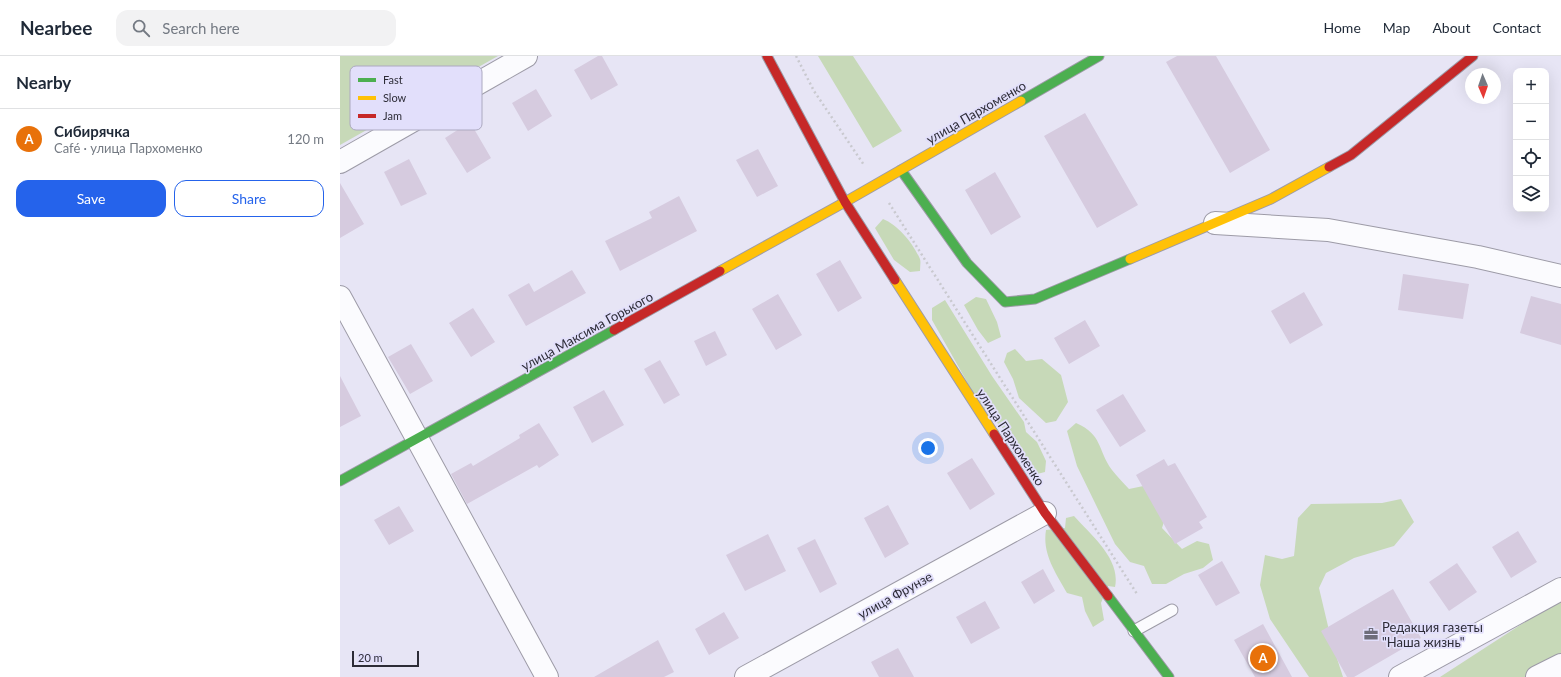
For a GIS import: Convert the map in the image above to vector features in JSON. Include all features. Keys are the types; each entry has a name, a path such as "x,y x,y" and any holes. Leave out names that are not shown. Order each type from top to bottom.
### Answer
{"street":[{"path":"482,81 526,56"},
{"name":"улица Пархоменко","path":"767,56 845,202 1045,513 1169,677"},
{"name":"улица Пархоменко","path":"845,202 1099,56"},
{"path":"901,170 967,263 1005,302 1035,300 1271,199 1351,155 1473,56"},
{"path":"340,162 396,130"},
{"name":"улица Максима Горького","path":"340,481 417,440 845,202"},
{"path":"1214,223 1328,230 1478,257 1561,276"},
{"path":"340,297 548,677"},
{"name":"улица Фрунзе","path":"746,677 1045,513"},
{"path":"1400,677 1561,589"},
{"path":"1537,677 1561,664"}],"lane":[{"path":"1134,631 1172,610"}],"path":[{"path":"796,56 814,91 877,184 1137,594"}],"green space":[{"path":"340,56 498,56 480,66 350,66 350,130 367,130 340,145"},
{"path":"818,56 853,56 902,131 873,148"},
{"path":"883,219 899,230 909,241 920,259 920,271 910,272 894,260 875,228"},
{"path":"976,297 986,299 997,322 1001,337 988,343 978,330 964,305"},
{"path":"945,300 992,376 1024,422 1026,432 1037,442 1046,461 1045,472 1033,475 1014,447 1007,432 983,410 932,320 932,308"},
{"path":"1015,349 1026,361 1042,359 1061,375 1068,402 1056,421 1046,423 1019,398 1013,379 1004,362 1007,353"},
{"path":"1076,423 1091,432 1112,470 1129,489 1153,484 1167,512 1162,528 1182,549 1197,541 1209,544 1213,560 1203,568 1184,574 1166,584 1152,584 1144,566 1130,562 1115,544 1077,466 1067,431"},
{"path":"1401,499 1414,522 1394,546 1354,558 1326,573 1319,588 1332,643 1343,677 1309,677 1270,619 1260,585 1265,555 1282,559 1294,556 1298,518 1311,504 1382,503"},
{"path":"1074,516 1103,548 1114,567 1116,577 1115,587 1108,586 1101,603 1104,620 1093,627 1085,611 1082,597 1067,593 1054,571 1046,547 1046,530 1065,528 1066,518"},
{"path":"1561,596 1561,675 1556,677 1440,677 1548,607"}],"building":[{"path":"598,56 602,56 618,85 591,100 574,70"},
{"path":"1177,56 1216,56 1270,150 1230,173 1166,62"},
{"path":"536,89 552,116 528,131 512,103"},
{"path":"1085,113 1138,205 1097,228 1044,136"},
{"path":"458,130 475,130 491,158 467,173 445,138"},
{"path":"758,149 778,186 757,197 736,160"},
{"path":"409,159 427,194 401,206 384,172"},
{"path":"995,172 1021,217 991,235 965,190"},
{"path":"340,183 364,224 340,238"},
{"path":"679,196 697,231 620,271 605,241 652,218 649,212"},
{"path":"840,260 862,298 838,312 816,274"},
{"path":"572,270 586,293 526,326 508,295 529,283 534,292"},
{"path":"1403,274 1469,284 1463,319 1398,310"},
{"path":"1304,292 1323,325 1290,344 1271,311"},
{"path":"778,294 802,335 776,350 752,309"},
{"path":"1531,296 1561,304 1561,345 1520,333"},
{"path":"473,308 495,342 471,357 449,323"},
{"path":"1085,320 1100,346 1069,364 1054,338"},
{"path":"715,331 727,355 706,366 694,341"},
{"path":"411,344 433,381 410,394 388,357"},
{"path":"660,360 680,395 664,404 644,369"},
{"path":"340,376 361,416 340,427"},
{"path":"604,390 624,425 592,443 573,407"},
{"path":"1123,394 1146,431 1120,447 1096,410"},
{"path":"539,423 559,455 539,468 537,465 467,504 451,474 471,463 473,466 520,438 519,435"},
{"path":"972,458 995,494 970,510 947,473"},
{"path":"1164,459 1168,466 1175,463 1207,517 1199,522 1203,528 1175,544 1136,475"},
{"path":"888,505 909,544 885,558 864,518"},
{"path":"399,506 414,531 389,545 374,520"},
{"path":"1518,531 1537,562 1511,578 1492,547"},
{"path":"768,534 786,571 745,591 726,555"},
{"path":"815,539 837,584 820,593 797,548"},
{"path":"1222,561 1240,593 1216,606 1198,575"},
{"path":"1457,563 1477,592 1449,611 1429,582"},
{"path":"1043,569 1055,591 1034,604 1021,582"},
{"name":"Редакция газеты \"Наша жизнь\"","path":"1393,589 1421,638 1354,677 1347,677 1321,631"},
{"path":"985,601 1000,628 971,644 956,617"},
{"path":"724,612 739,638 709,655 695,629"},
{"path":"1263,624 1292,677 1255,677 1234,640"},
{"path":"658,640 674,672 664,677 594,677"},
{"path":"898,648 914,677 879,677 871,662"}],"traffic: fast":[{"path":"1021,101 1099,56"},
{"path":"901,170 967,263 1005,302 1035,299 1130,259"},
{"path":"340,481 614,330"},
{"path":"1108,596 1169,677"}],"traffic: slow":[{"path":"720,271 845,202 1021,101"},
{"path":"1130,259 1271,199 1329,167"},
{"path":"895,280 994,434"}],"traffic: jam":[{"path":"767,56 845,202 895,280"},
{"path":"1329,167 1351,155 1473,56"},
{"path":"614,330 720,271"},
{"path":"994,434 1045,513 1108,596"}],"place":[{"name":"Редакция газеты \"Наша жизнь\"","path":"1371,634"},
{"name":"Сибирячка","path":"1263,658"}]}
